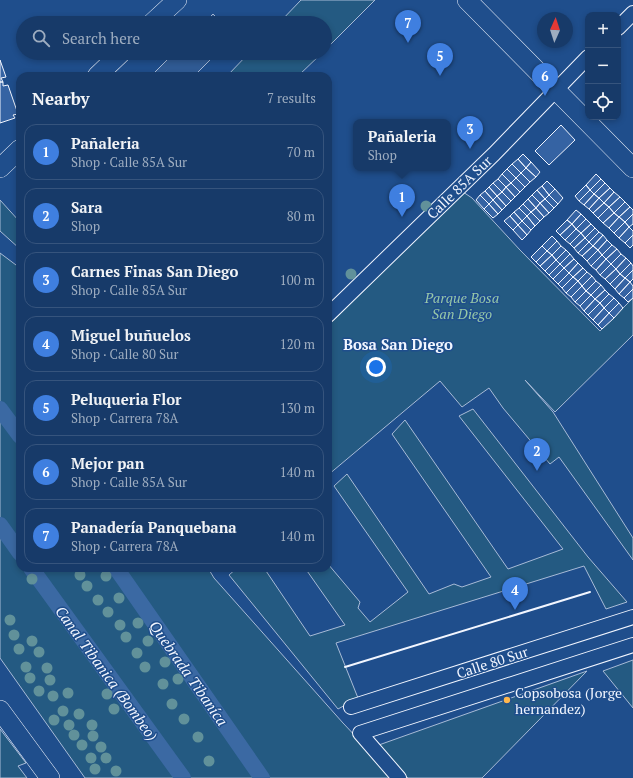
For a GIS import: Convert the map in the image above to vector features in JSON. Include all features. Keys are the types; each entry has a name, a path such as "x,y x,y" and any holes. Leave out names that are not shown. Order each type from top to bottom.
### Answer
{"street":[{"path":"160,16 177,0"},
{"path":"468,0 633,168"},
{"path":"621,25 633,13"},
{"path":"100,72 113,60"},
{"name":"Calle 85A Sur","path":"332,311 494,154 585,60"},
{"path":"0,168 16,153"},
{"name":"Calle 80 Sur","path":"351,707 633,618"},
{"name":"Calle 80 Sur","path":"399,778 360,733 633,645"},
{"path":"0,710 50,778"},
{"path":"38,760 44,778"}],"green space":[{"path":"301,0 375,0 332,43 332,16 286,16"},
{"path":"242,60 315,60 302,72 231,72"},
{"name":"Parque Bosa San Diego","path":"463,192 472,198 520,250 600,331 633,298 633,335 555,412 525,380 553,412 633,538 633,560 559,457 550,464 503,408 489,388 462,407 440,381 332,472 332,322"},
{"path":"0,200 16,218 16,245 0,231"},
{"path":"0,253 16,265 16,572 210,572 214,578 343,723 395,778 85,778 0,658"},
{"path":"473,409 588,557 627,602 606,609 584,566 336,643 358,698 338,709 229,575 232,572 267,572 310,636 345,625 308,572 332,572 332,569 360,602 358,608 370,622 408,592 334,486 347,474 429,594 454,584 462,587 491,577 392,434 405,420 508,569 563,549 459,416"},
{"path":"633,660 633,708 603,671"},
{"path":"587,671 482,778 408,778 376,746"},
{"path":"0,729 26,763 18,766 27,778 0,778"}],"shaded area":[{"path":"167,60 210,60 198,72 155,72"}],"building":[{"path":"0,60 6,77 1,78 3,82 0,82"},
{"path":"0,82 3,82 3,86 8,85 16,108 16,114 13,115 15,118 0,123"},
{"path":"561,125 575,140 549,165 535,151"},
{"path":"523,154 531,162 526,168 518,159"},
{"path":"518,159 526,168 521,173 512,164"},
{"path":"531,162 540,172 536,177 526,168"},
{"path":"512,164 521,173 516,178 507,169"},
{"path":"526,168 536,177 530,182 521,173"},
{"path":"507,169 516,178 511,183 502,174"},
{"path":"521,173 530,182 525,187 516,178"},
{"path":"502,174 511,183 506,187 498,179"},
{"path":"596,174 601,179 590,190 586,185"},
{"path":"516,178 525,187 520,192 511,183"},
{"path":"498,179 506,187 502,192 493,183"},
{"path":"601,179 605,183 594,194 590,190"},
{"path":"547,181 555,189 549,195 542,186"},
{"path":"493,183 502,192 497,196 489,187"},
{"path":"511,183 520,192 515,197 506,187"},
{"path":"605,183 610,188 599,198 594,194"},
{"path":"586,185 590,190 579,201 575,196"},
{"path":"542,186 549,195 545,199 537,190"},
{"path":"489,187 497,196 493,200 485,191"},
{"path":"506,187 515,197 511,201 502,192"},
{"path":"610,188 614,192 604,203 599,198"},
{"path":"555,189 563,198 558,204 549,195"},
{"path":"537,190 545,199 540,203 532,195"},
{"path":"590,190 594,194 584,205 579,201"},
{"path":"485,191 493,200 489,204 480,195"},
{"path":"502,192 511,201 506,206 497,196"},
{"path":"614,192 620,197 609,207 604,203"},
{"path":"594,194 599,198 589,209 584,205"},
{"path":"480,195 489,204 484,209 476,200"},
{"path":"532,195 540,203 536,208 528,199"},
{"path":"549,195 558,204 554,208 545,199"},
{"path":"497,196 506,206 502,210 493,200"},
{"path":"620,197 625,202 614,213 609,207"},
{"path":"599,198 604,203 593,213 589,209"},
{"path":"528,199 536,208 531,212 523,204"},
{"path":"545,199 554,208 549,213 540,203"},
{"path":"493,200 502,210 498,214 489,204"},
{"path":"625,202 630,207 619,217 614,213"},
{"path":"540,203 549,213 544,217 536,208"},
{"path":"604,203 609,207 598,218 593,213"},
{"path":"489,204 498,214 493,218 484,209"},
{"path":"523,204 531,212 527,216 519,208"},
{"path":"609,207 614,213 603,223 598,218"},
{"path":"630,207 633,210 633,214 625,222 619,217"},
{"path":"519,208 527,216 522,221 514,212"},
{"path":"536,208 544,217 540,221 531,212"},
{"path":"576,210 581,214 572,224 567,220"},
{"path":"514,212 522,221 518,225 510,216"},
{"path":"531,212 540,221 535,226 527,216"},
{"path":"614,213 619,217 609,228 603,223"},
{"path":"581,214 586,219 576,229 572,224"},
{"path":"633,214 633,224 629,227 625,222"},
{"path":"510,216 518,225 513,230 504,221"},
{"path":"527,216 535,226 531,230 522,221"},
{"path":"619,217 625,222 614,233 609,228"},
{"path":"586,219 591,224 581,233 576,229"},
{"path":"567,220 572,224 560,235 556,231"},
{"path":"522,221 531,230 527,235 518,225"},
{"path":"625,222 629,227 619,238 614,233"},
{"path":"572,224 576,229 565,240 560,235"},
{"path":"591,224 595,228 585,238 581,233"},
{"path":"518,225 527,235 522,240 513,230"},
{"path":"629,227 633,231 633,235 625,243 619,238"},
{"path":"595,228 599,232 589,242 585,238"},
{"path":"576,229 581,233 570,244 565,240"},
{"path":"599,232 603,235 593,246 589,242"},
{"path":"581,233 585,238 574,248 570,244"},
{"path":"603,235 607,240 598,250 593,246"},
{"path":"633,235 633,245 630,248 625,243"},
{"path":"552,236 557,241 547,251 542,246"},
{"path":"585,238 589,242 578,253 574,248"},
{"path":"607,240 612,245 602,255 598,250"},
{"path":"557,241 561,246 552,255 547,251"},
{"path":"589,242 593,246 582,256 578,253"},
{"path":"612,245 617,249 606,259 602,255"},
{"path":"542,246 547,251 536,262 531,257"},
{"path":"561,246 566,250 556,260 552,255"},
{"path":"593,246 598,250 587,261 582,256"},
{"path":"617,249 621,254 611,264 606,259"},
{"path":"566,250 570,254 560,264 556,260"},
{"path":"598,250 602,255 591,266 587,261"},
{"path":"547,251 552,255 540,266 536,262"},
{"path":"570,254 574,259 564,268 560,264"},
{"path":"621,254 626,258 616,269 611,264"},
{"path":"552,255 556,260 545,271 540,266"},
{"path":"602,255 606,259 596,270 591,266"},
{"path":"626,258 631,263 620,274 616,269"},
{"path":"574,259 578,263 569,273 564,268"},
{"path":"606,259 611,264 600,275 596,270"},
{"path":"556,260 560,264 549,275 545,271"},
{"path":"578,263 583,268 573,277 569,273"},
{"path":"631,263 633,270 625,278 620,274"},
{"path":"560,264 564,268 553,279 549,275"},
{"path":"611,264 616,269 605,279 600,275"},
{"path":"564,268 569,273 558,284 553,279"},
{"path":"583,268 587,272 578,281 573,277"},
{"path":"616,269 620,274 610,284 605,279"},
{"path":"633,270 633,279 630,282 625,278"},
{"path":"587,272 592,276 582,286 578,281"},
{"path":"569,273 573,277 562,288 558,284"},
{"path":"620,274 625,278 615,289 610,284"},
{"path":"592,276 596,281 586,291 582,286"},
{"path":"573,277 578,281 566,293 562,288"},
{"path":"625,278 630,282 619,294 615,289"},
{"path":"578,281 582,286 571,297 566,293"},
{"path":"596,281 601,285 591,295 586,291"},
{"path":"630,282 633,289 624,298 619,294"},
{"path":"601,285 605,290 595,299 591,295"},
{"path":"582,286 586,291 575,302 571,297"},
{"path":"633,289 633,298 628,302 624,298"},
{"path":"605,290 609,294 600,303 595,299"},
{"path":"586,291 591,295 580,306 575,302"},
{"path":"609,294 614,298 604,308 600,303"},
{"path":"591,295 595,299 584,311 580,306"},
{"path":"614,298 619,303 609,313 604,308"},
{"path":"595,299 600,303 588,315 584,311"},
{"path":"600,303 604,308 593,320 588,315"},
{"path":"619,303 623,308 614,318 609,313"},
{"path":"604,308 609,313 598,325 593,320"},
{"path":"609,313 614,318 602,329 598,325"}],"waterway":[{"name":"Quebrada Tibaníca","path":"0,409 16,431"},
{"name":"Canal Tibanica (Bombeo)","path":"0,525 16,547"},
{"name":"Canal Tibanica (Bombeo)","path":"34,572 183,778"},
{"name":"Quebrada Tibaníca","path":"119,572 262,778"}],"wall":[{"path":"345,667 590,592"}],"place":[{"name":"Panadería Panquebana","path":"408,43"},
{"name":"Peluqueria Flor","path":"440,76"},
{"name":"Mejor pan","path":"545,96"},
{"name":"Carnes Finas San Diego","path":"470,149"},
{"name":"Pañaleria","path":"402,217"},
{"name":"Sara","path":"537,471"},
{"name":"Miguel buñuelos","path":"515,610"},
{"name":"Copsobosa (Jorge hernandez)","path":"507,700"}],"district":[{"name":"Bosa San Diego","path":"398,344"}]}
